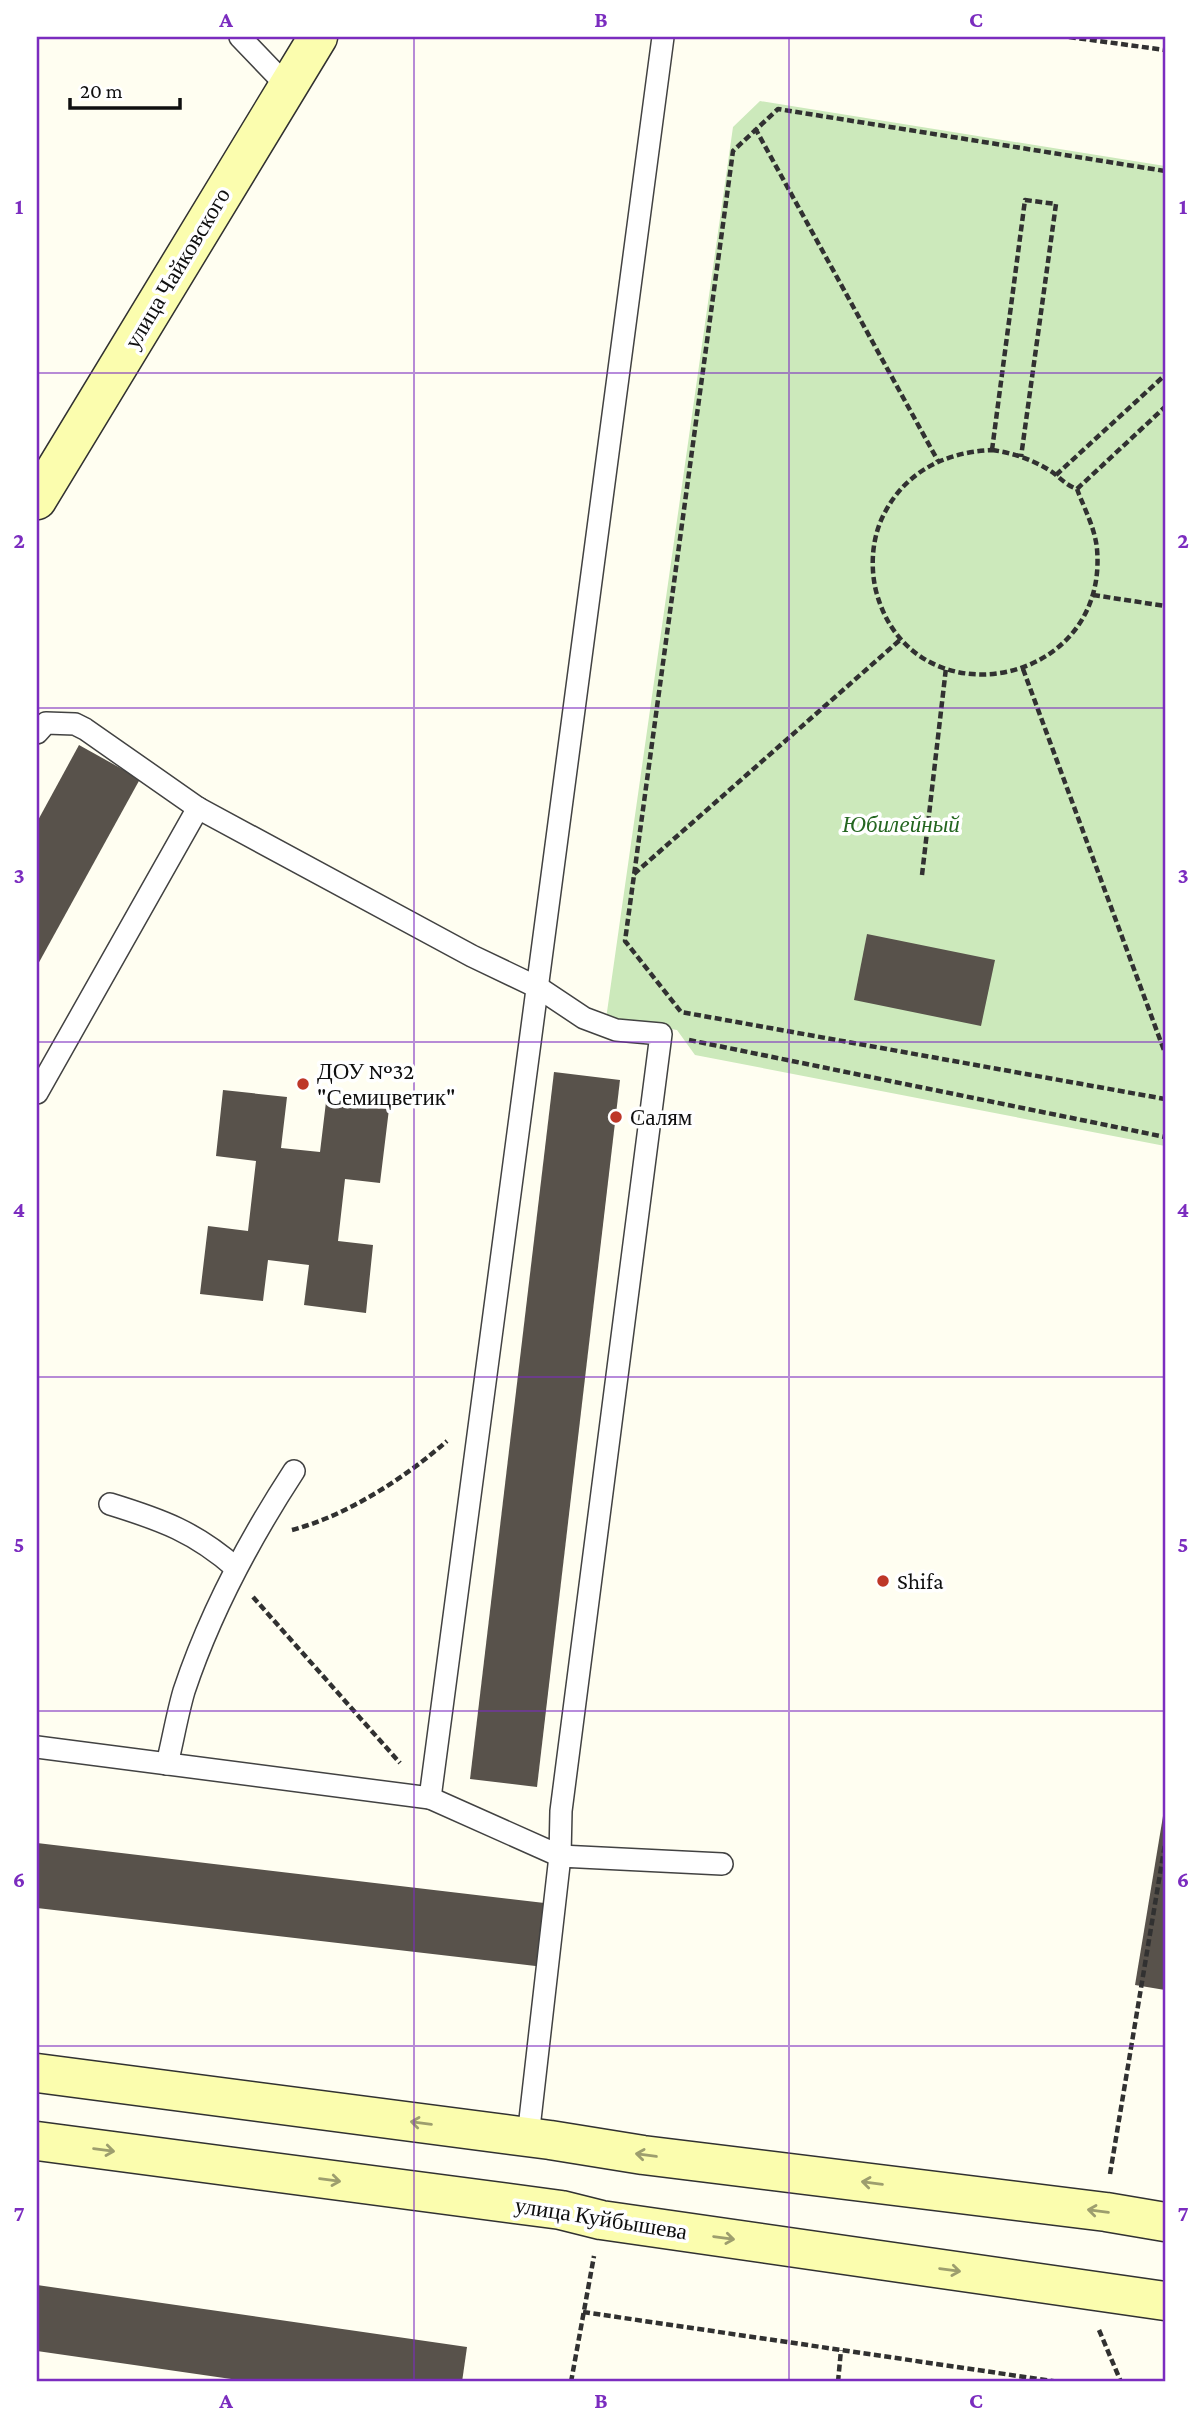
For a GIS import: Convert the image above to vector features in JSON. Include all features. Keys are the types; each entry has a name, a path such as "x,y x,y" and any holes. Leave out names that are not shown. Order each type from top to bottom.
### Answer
{"main road":[{"name":"улица Чайковского","path":"37,500 318,37"},
{"path":"37,2073 643,2154 1106,2212 1165,2222"},
{"name":"улица Куйбышева","path":"37,2141 561,2210 615,2222 1165,2301"}],"lane":[{"path":"240,37 288,87"},
{"path":"430,1798 663,37"},
{"path":"37,733 46,723 69,724 85,729 198,808 472,956 539,988 584,1018 615,1030 661,1034 561,1811 560,1856 528,2137"},
{"path":"37,1093 198,808"},
{"path":"167,1764 184,1693 198,1654 234,1571 294,1471"},
{"path":"110,1504 164,1521 189,1533 212,1547 234,1571"},
{"path":"37,1747 430,1798 560,1856 722,1864"}],"path":[{"path":"1069,37 1165,50"},
{"path":"1165,171 778,108 733,151 625,941 681,1012 1165,1099"},
{"path":"755,128 938,461"},
{"path":"992,450 1026,200 1056,204 1021,457"},
{"path":"1056,475 1165,375"},
{"path":"1077,489 1165,407"},
{"path":"992,450 1033,461 1068,486 1077,489 1097,546 1098,568 1093,595 1076,630 1061,646 1023,669 980,676 946,668 918,654 901,639 888,622 879,601 873,580 872,558 875,536 883,515 894,496 909,480 938,461 968,451 992,450"},
{"path":"1093,595 1165,606"},
{"path":"634,874 901,639"},
{"path":"922,875 946,668"},
{"path":"1023,669 1165,1053"},
{"path":"661,1034 1165,1137"},
{"path":"252,1540 313,1525 342,1511 399,1479 449,1439 478,1439"},
{"path":"234,1571 430,1798"},
{"path":"1110,2174 1165,1844"},
{"path":"571,2382 596,2245"},
{"path":"583,2312 1059,2382"},
{"path":"1094,2319 1121,2382"},
{"path":"838,2382 841,2350"}],"green space":[{"name":"Юбилейный","path":"760,101 1165,166 1165,1146 695,1055 677,1030 606,1019 733,127"}],"building":[{"path":"79,745 140,779 37,966 37,822"},
{"path":"867,934 995,960 981,1026 854,1000"},
{"path":"554,1072 620,1080 537,1787 470,1779"},
{"path":"223,1090 287,1097 281,1148 320,1152 326,1102 389,1109 380,1183 345,1179 338,1241 373,1245 366,1313 304,1305 309,1265 268,1260 263,1301 200,1294 208,1226 248,1231 256,1161 216,1156"},
{"path":"1165,1811 1165,1990 1135,1985"},
{"path":"37,1843 553,1904 544,1967 37,1908"},
{"path":"37,2285 467,2347 462,2382 252,2382 37,2351"}],"place":[{"name":"ДОУ №32 \"Семицветик\"","path":"303,1084"},
{"name":"Салям","path":"616,1117"},
{"name":"Shifa","path":"883,1581"}]}
